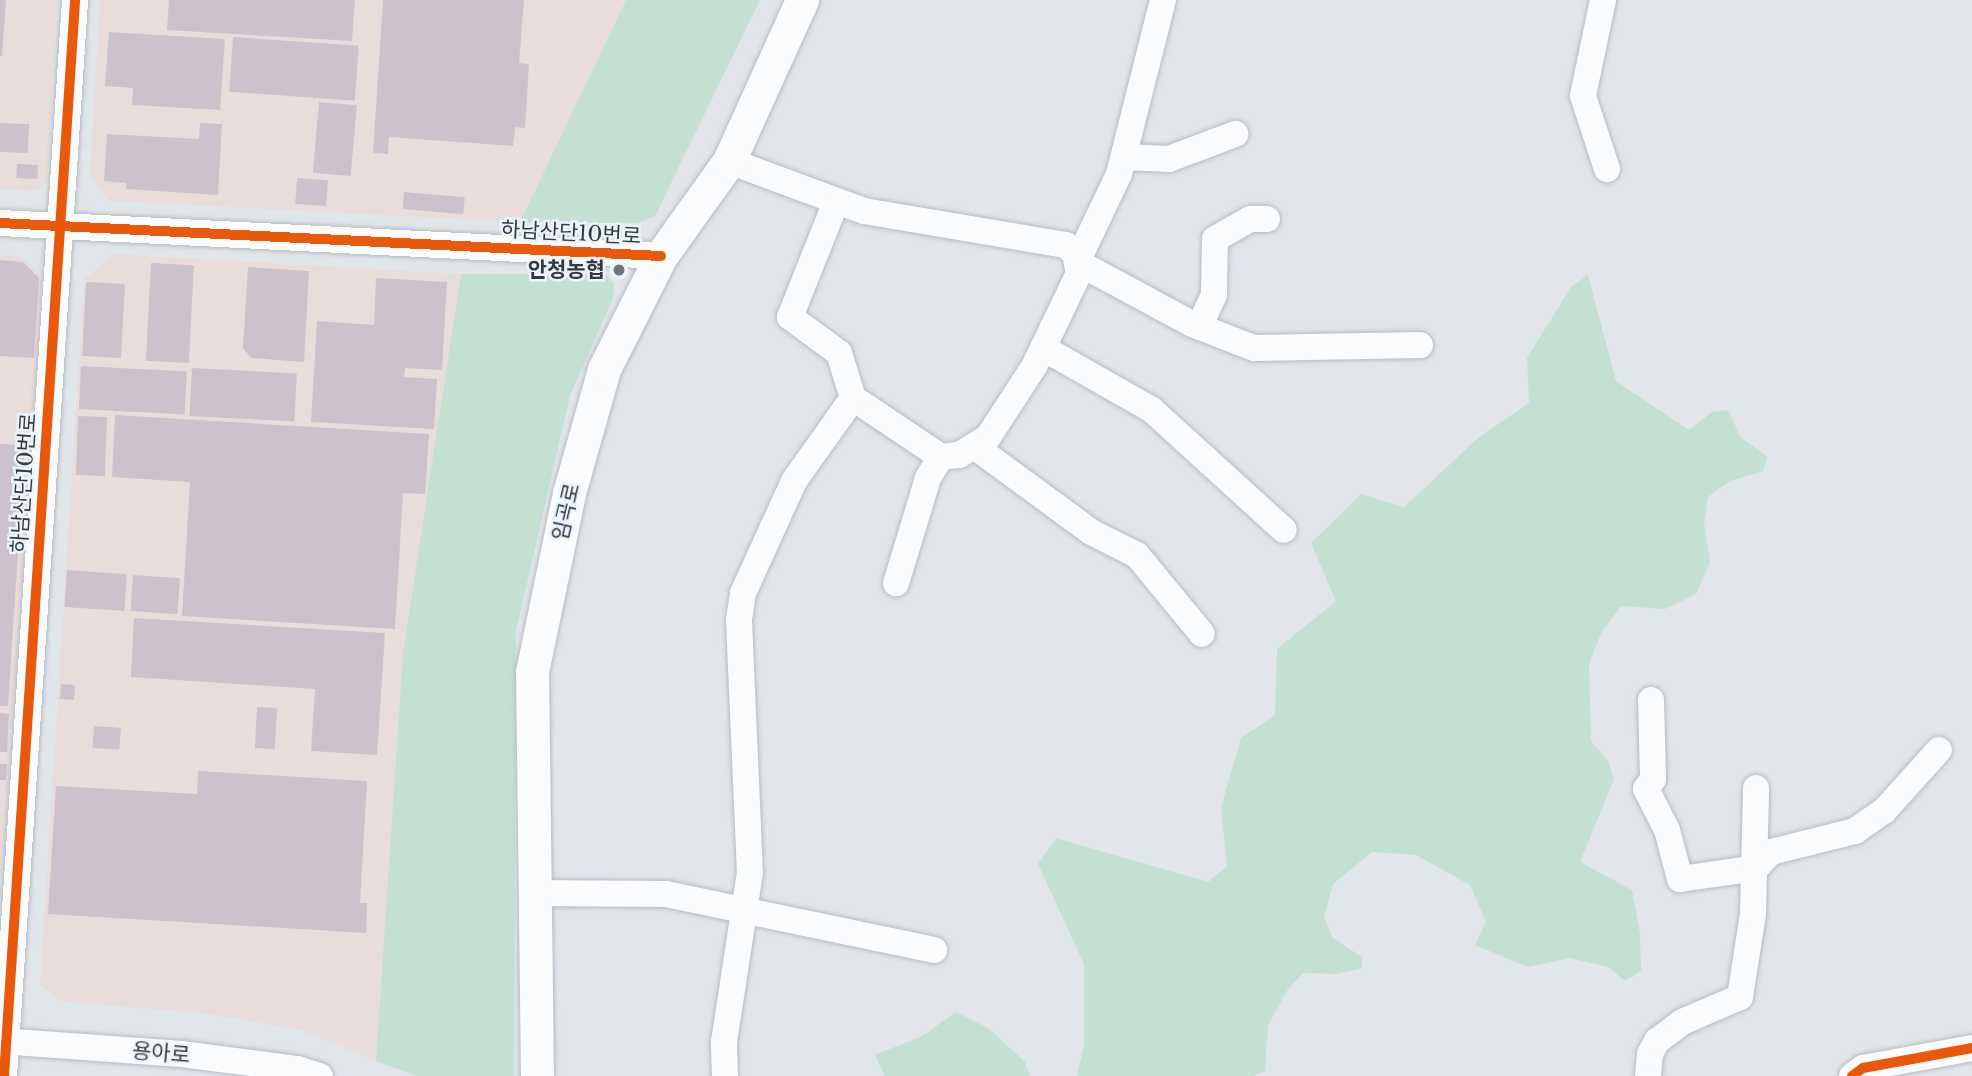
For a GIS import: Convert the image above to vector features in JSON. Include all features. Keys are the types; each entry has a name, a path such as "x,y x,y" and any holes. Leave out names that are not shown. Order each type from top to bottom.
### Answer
{"main road":[{"name":"임곡로","path":"537,1076 533,671 569,493 604,369 661,256 729,161 802,0"}],"street":[{"name":"하남산단10번로","path":"4,1076 3,1041 75,0"},
{"path":"1077,262 1124,157 1163,0"},
{"path":"1603,0 1583,96 1607,169"},
{"path":"1124,157 1169,159 1235,134"},
{"path":"729,161 864,211 1066,245 1075,253 1079,273 1043,348 988,437 959,455 941,457 853,398 839,353 790,317 836,202"},
{"path":"1199,327 1214,295 1215,239 1250,219 1267,219"},
{"path":"0,223 61,227"},
{"name":"하남산단10번로","path":"61,227 661,256"},
{"path":"1077,262 1199,327 1254,348 1420,345"},
{"path":"1043,348 1152,410 1284,530"},
{"path":"725,1076 724,1042 745,912 750,813 739,619 743,593 794,481 853,398"},
{"path":"974,446 1091,532 1137,555 1149,574 1202,634"},
{"path":"897,583 928,478 941,457"},
{"path":"1651,700 1653,779 1646,789 1667,830 1680,879 1756,868 1771,852 1843,835 1870,823 1939,750"},
{"path":"1648,1076 1650,1054 1657,1041 1682,1022 1740,997 1756,868 1751,836 1756,788"},
{"path":"534,893 666,894 934,950"},
{"name":"용아로","path":"3,1041 182,1054 298,1069 320,1076"},
{"path":"1852,1076 1863,1068 1972,1048"}],"shaded area":[{"path":"0,0 57,0 47,178 42,188 30,191 0,189"},
{"path":"100,0 626,0 520,222 108,201 90,175"},
{"path":"114,254 461,274 403,653 376,1061 301,1030 203,1013 62,1002 40,985 84,279"},
{"path":"0,255 23,257 43,277 0,911"}],"green space":[{"path":"626,0 760,0 655,216 638,223 520,222"},
{"path":"461,274 605,274 614,283 613,298 570,396 516,631 514,1076 416,1076 376,1061 403,653"},
{"path":"1588,275 1616,381 1689,430 1712,412 1728,410 1741,438 1767,456 1763,471 1730,481 1708,497 1704,522 1710,563 1696,594 1665,609 1621,606 1601,633 1589,664 1591,741 1608,761 1614,779 1580,862 1632,890 1640,933 1641,971 1625,981 1608,967 1570,958 1528,967 1475,945 1486,922 1470,885 1416,855 1372,852 1333,884 1324,917 1333,938 1362,957 1362,968 1337,974 1303,973 1288,989 1268,1026 1265,1071 1254,1076 1077,1076 1084,1044 1084,964 1038,864 1056,838 1208,882 1227,866 1221,807 1241,738 1275,715 1277,649 1336,601 1311,543 1361,494 1404,507 1478,438 1529,403 1527,358 1571,287"},
{"path":"956,1012 988,1028 1025,1062 1030,1076 885,1076 875,1055 922,1036"}],"building":[{"path":"0,0 6,0 2,56 0,56"},
{"path":"169,0 355,0 352,41 167,30"},
{"path":"383,0 524,0 519,63 529,64 525,128 515,127 513,146 389,137 388,154 373,153"},
{"path":"109,32 225,39 220,110 132,105 133,88 105,86"},
{"path":"233,37 359,46 355,101 229,92"},
{"path":"319,102 357,105 351,176 313,173"},
{"path":"0,123 29,124 28,153 0,152"},
{"path":"200,123 222,124 218,195 126,189 126,183 104,181 107,134 199,139"},
{"path":"17,164 38,165 37,179 16,178"},
{"path":"297,178 328,180 326,206 295,204"},
{"path":"404,192 465,197 463,214 403,209"},
{"path":"0,260 23,262 39,278 34,358 0,356"},
{"path":"151,263 194,265 189,363 146,361"},
{"path":"248,267 309,271 304,362 251,358 243,348"},
{"path":"376,278 447,282 442,370 405,368 404,377 437,379 434,429 311,422 317,321 374,325"},
{"path":"86,282 125,284 121,358 82,356"},
{"path":"81,366 187,372 185,414 79,409"},
{"path":"192,368 297,373 294,421 189,416"},
{"path":"115,415 429,434 425,494 403,493 395,629 182,616 190,482 112,477"},
{"path":"78,416 107,417 105,476 76,475"},
{"path":"0,444 25,445 8,706 0,706"},
{"path":"67,570 127,574 124,611 64,607"},
{"path":"133,575 180,578 177,614 130,611"},
{"path":"134,618 385,633 377,755 311,751 315,689 131,677"},
{"path":"61,684 75,685 74,700 60,699"},
{"path":"257,707 277,708 275,749 255,748"},
{"path":"0,713 9,714 7,752 0,752"},
{"path":"94,726 121,728 119,750 92,748"},
{"path":"0,764 7,764 6,780 0,780"},
{"path":"198,771 367,781 360,903 367,903 366,933 48,914 56,786 197,794"}],"cycle path":[{"path":"4,1076 75,0"},
{"path":"0,223 661,256"},
{"path":"1852,1076 1863,1068 1972,1048"}],"place":[{"name":"안청농협","path":"619,270"}]}
